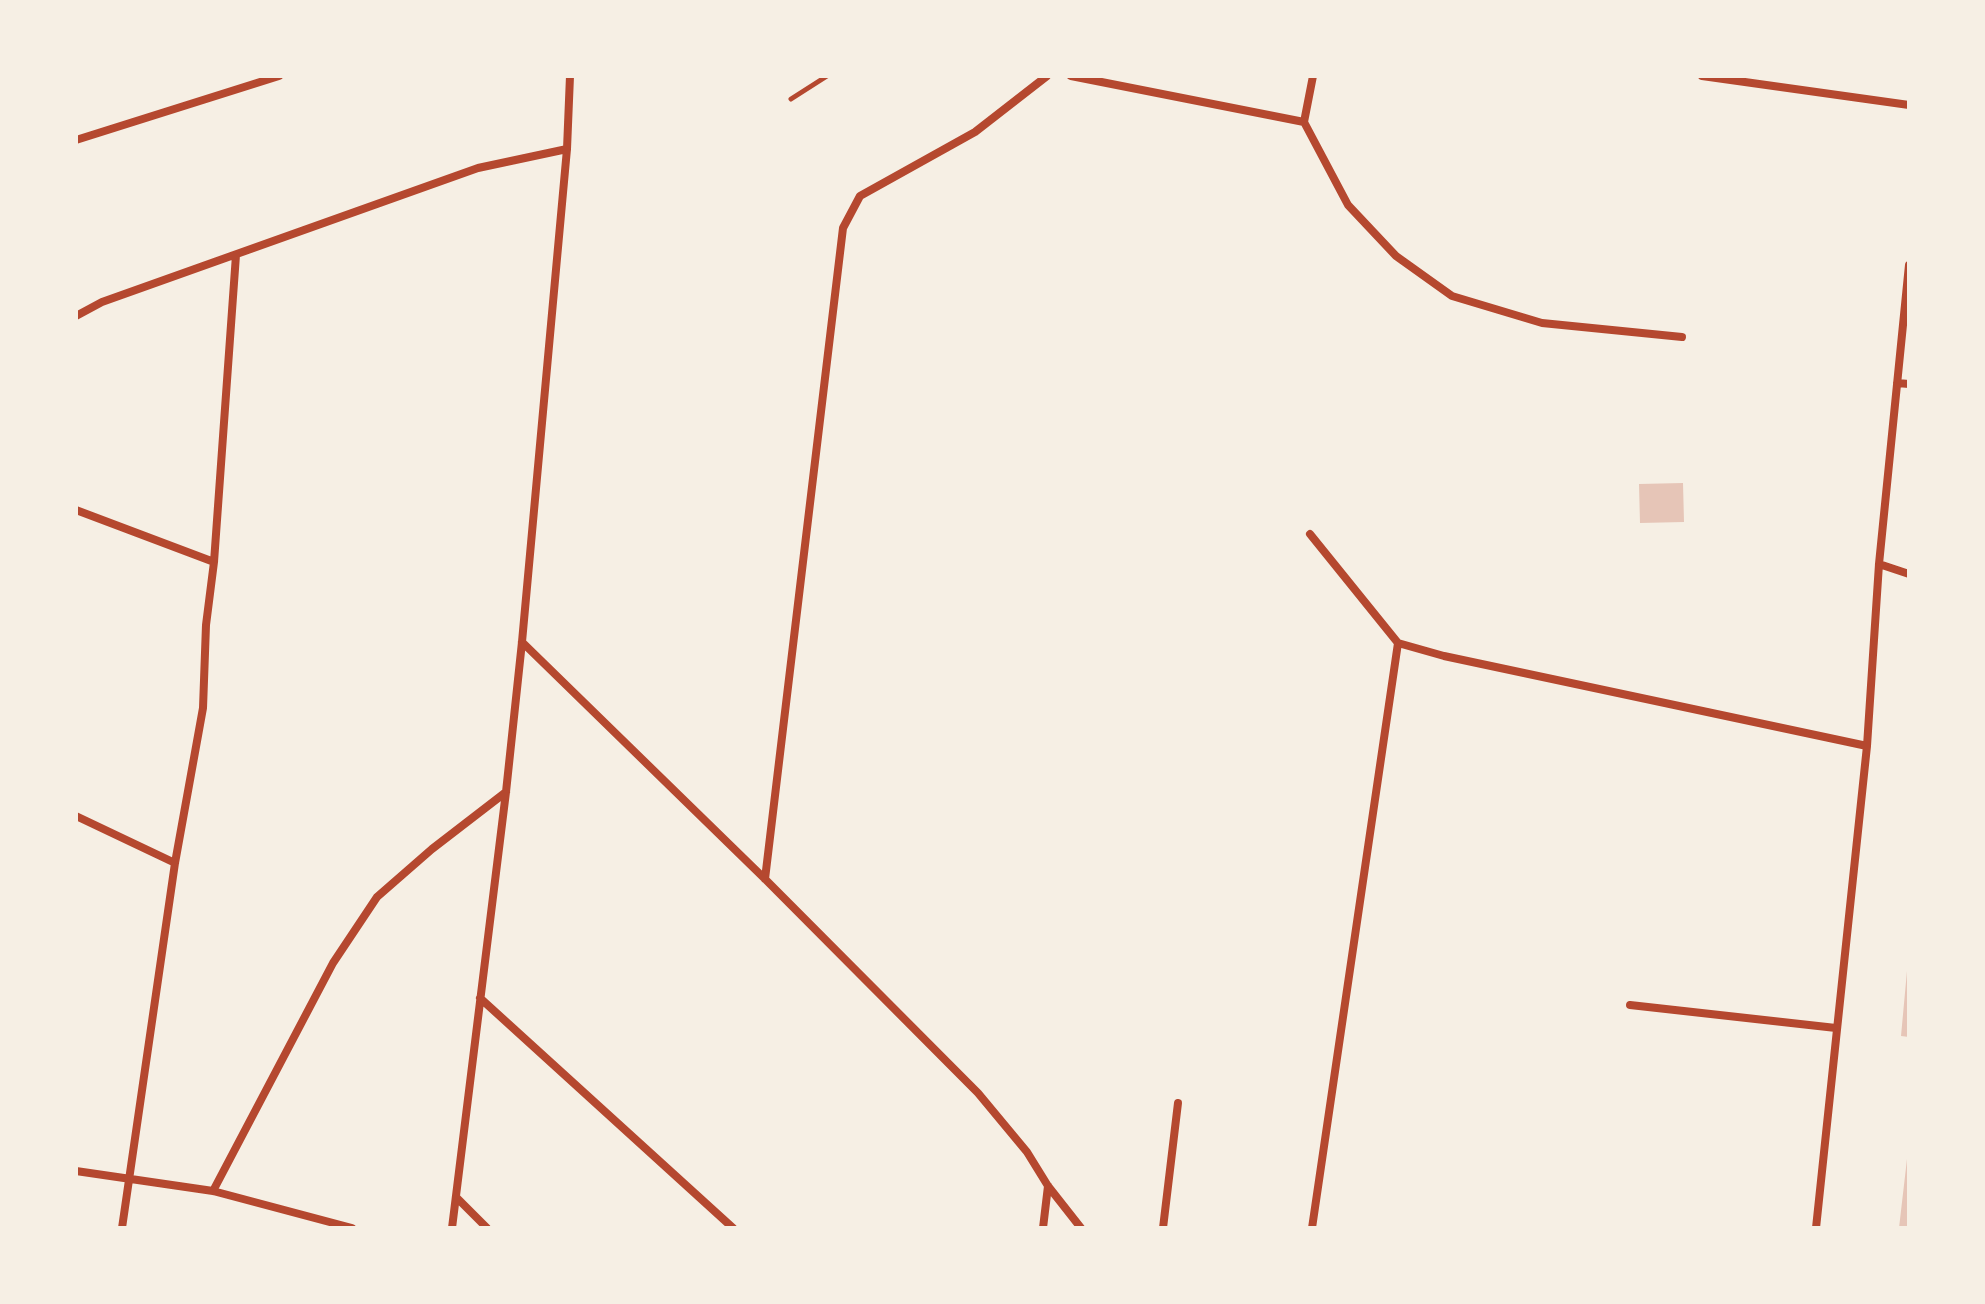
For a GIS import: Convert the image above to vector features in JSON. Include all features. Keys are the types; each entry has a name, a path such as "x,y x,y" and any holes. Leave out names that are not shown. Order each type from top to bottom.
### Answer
{"street":[{"path":"76,140 279,76"},
{"path":"452,1228 522,642 567,149 570,76"},
{"path":"765,879 843,228 860,196 975,132 1047,76"},
{"path":"1071,76 1304,122"},
{"path":"1313,76 1304,122 1348,205 1396,256 1452,296 1542,323 1682,337"},
{"path":"1702,76 1909,105"},
{"path":"76,316 102,302 478,168 567,149"},
{"path":"122,1228 175,863 203,708 206,625 214,562 236,255"},
{"path":"1816,1228 1867,746 1879,564 1909,265"},
{"path":"1897,383 1909,384"},
{"path":"76,510 214,562"},
{"path":"1310,534 1398,643 1444,656 1867,746"},
{"path":"1879,564 1909,574"},
{"path":"522,642 978,1093 1027,1152 1048,1186 1081,1228"},
{"path":"1312,1228 1398,643"},
{"path":"213,1191 333,963 377,897 432,849 506,792"},
{"path":"76,816 175,863"},
{"path":"480,998 733,1228"},
{"path":"1630,1005 1836,1028"},
{"path":"1163,1228 1178,1103"},
{"path":"76,1171 213,1191 352,1228"},
{"path":"1043,1228 1048,1186"},
{"path":"456,1197 487,1228"}],"path":[{"path":"791,99 827,76"}],"building":[{"path":"1683,483 1684,522 1640,523 1639,484"},
{"path":"1909,971 1909,1037 1901,1036"},
{"path":"1907,1159 1909,1228 1899,1228"}]}
